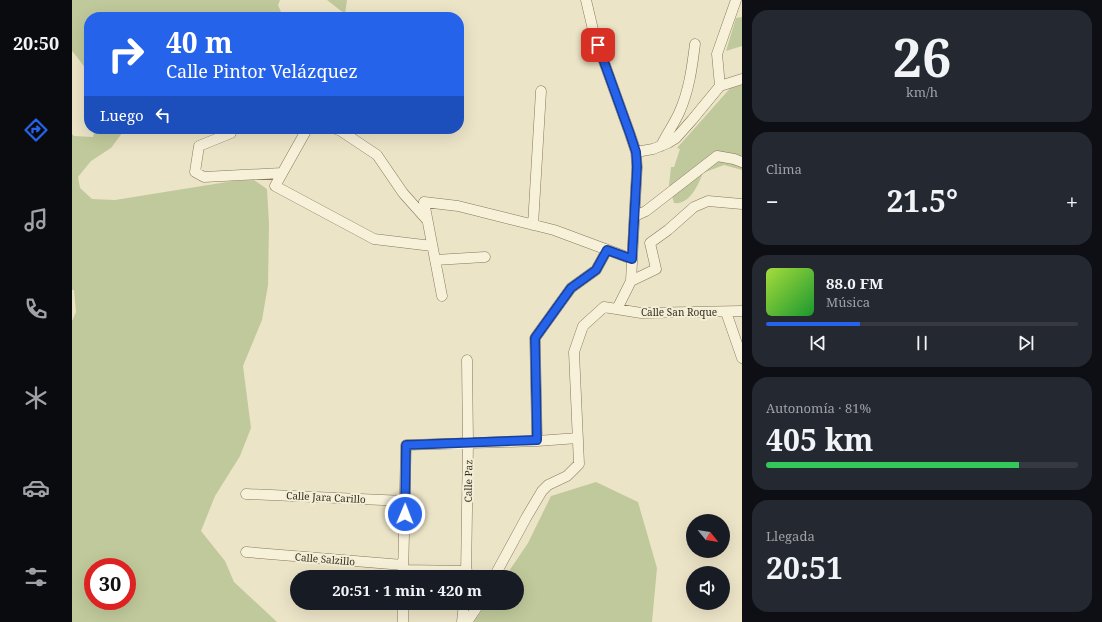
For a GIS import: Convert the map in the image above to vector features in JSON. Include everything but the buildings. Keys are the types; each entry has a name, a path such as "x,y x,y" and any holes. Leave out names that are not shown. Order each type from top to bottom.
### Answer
{"street":[{"path":"586,0 594,34 636,152 637,167 631,282 617,309"},
{"path":"720,86 717,54 736,0"},
{"path":"661,146 679,115 686,95 691,76 695,44"},
{"path":"636,152 653,149 676,138 720,86 742,79"},
{"path":"533,225 541,91"},
{"path":"229,134 199,146 195,172 204,178 282,173"},
{"path":"304,134 275,186 374,239 432,246"},
{"path":"347,134 377,155 403,193 427,220"},
{"path":"635,216 646,211 717,156 742,162"},
{"path":"631,282 656,269 650,243 668,230 694,207 708,201 742,204"},
{"path":"442,296 424,202 458,206 554,230 632,259"},
{"path":"537,440 535,338 571,288 596,270 607,250"},
{"path":"435,260 485,257"},
{"name":"Calle San Roque","path":"578,438 574,352 583,326 604,307 641,313 742,311"},
{"path":"726,312 742,358"},
{"name":"Calle Paz","path":"466,570 468,443 467,360"},
{"path":"403,570 406,445 578,438 579,464 567,476 548,486 542,491 498,570"},
{"name":"Calle Jara Carillo","path":"246,494 405,501"},
{"name":"Calle Salzillo","path":"246,552 395,570"},
{"path":"403,610 403,622"},
{"path":"462,622 463,610"},
{"path":"467,622 475,610"}],"green space":[{"path":"72,0 280,0 278,5 281,12 84,12 84,67 72,51"},
{"path":"327,0 347,0 345,12 342,12"},
{"path":"742,17 742,46 726,51 736,18"},
{"path":"742,82 742,170 724,165 703,173 696,188 689,198 680,203 674,203 669,185 671,167 674,167 680,149 677,148 733,85"},
{"path":"72,134 74,136 93,137 94,134 121,134 111,148 91,161 78,177 80,188 92,199 115,200 233,181 254,180 267,189 269,224 268,285 262,320 243,366 251,428 240,456 215,496 201,531 225,561 234,582 277,622 72,622 72,321 76,312 74,290 72,290"},
{"path":"596,482 638,502 657,568 652,622 474,622 482,610 524,610 524,570 510,570 528,543 551,496"}],"route":[{"path":"405,514 406,445 537,440 535,338 571,288 596,270 607,250 632,259 637,167 636,152 598,45"}]}
